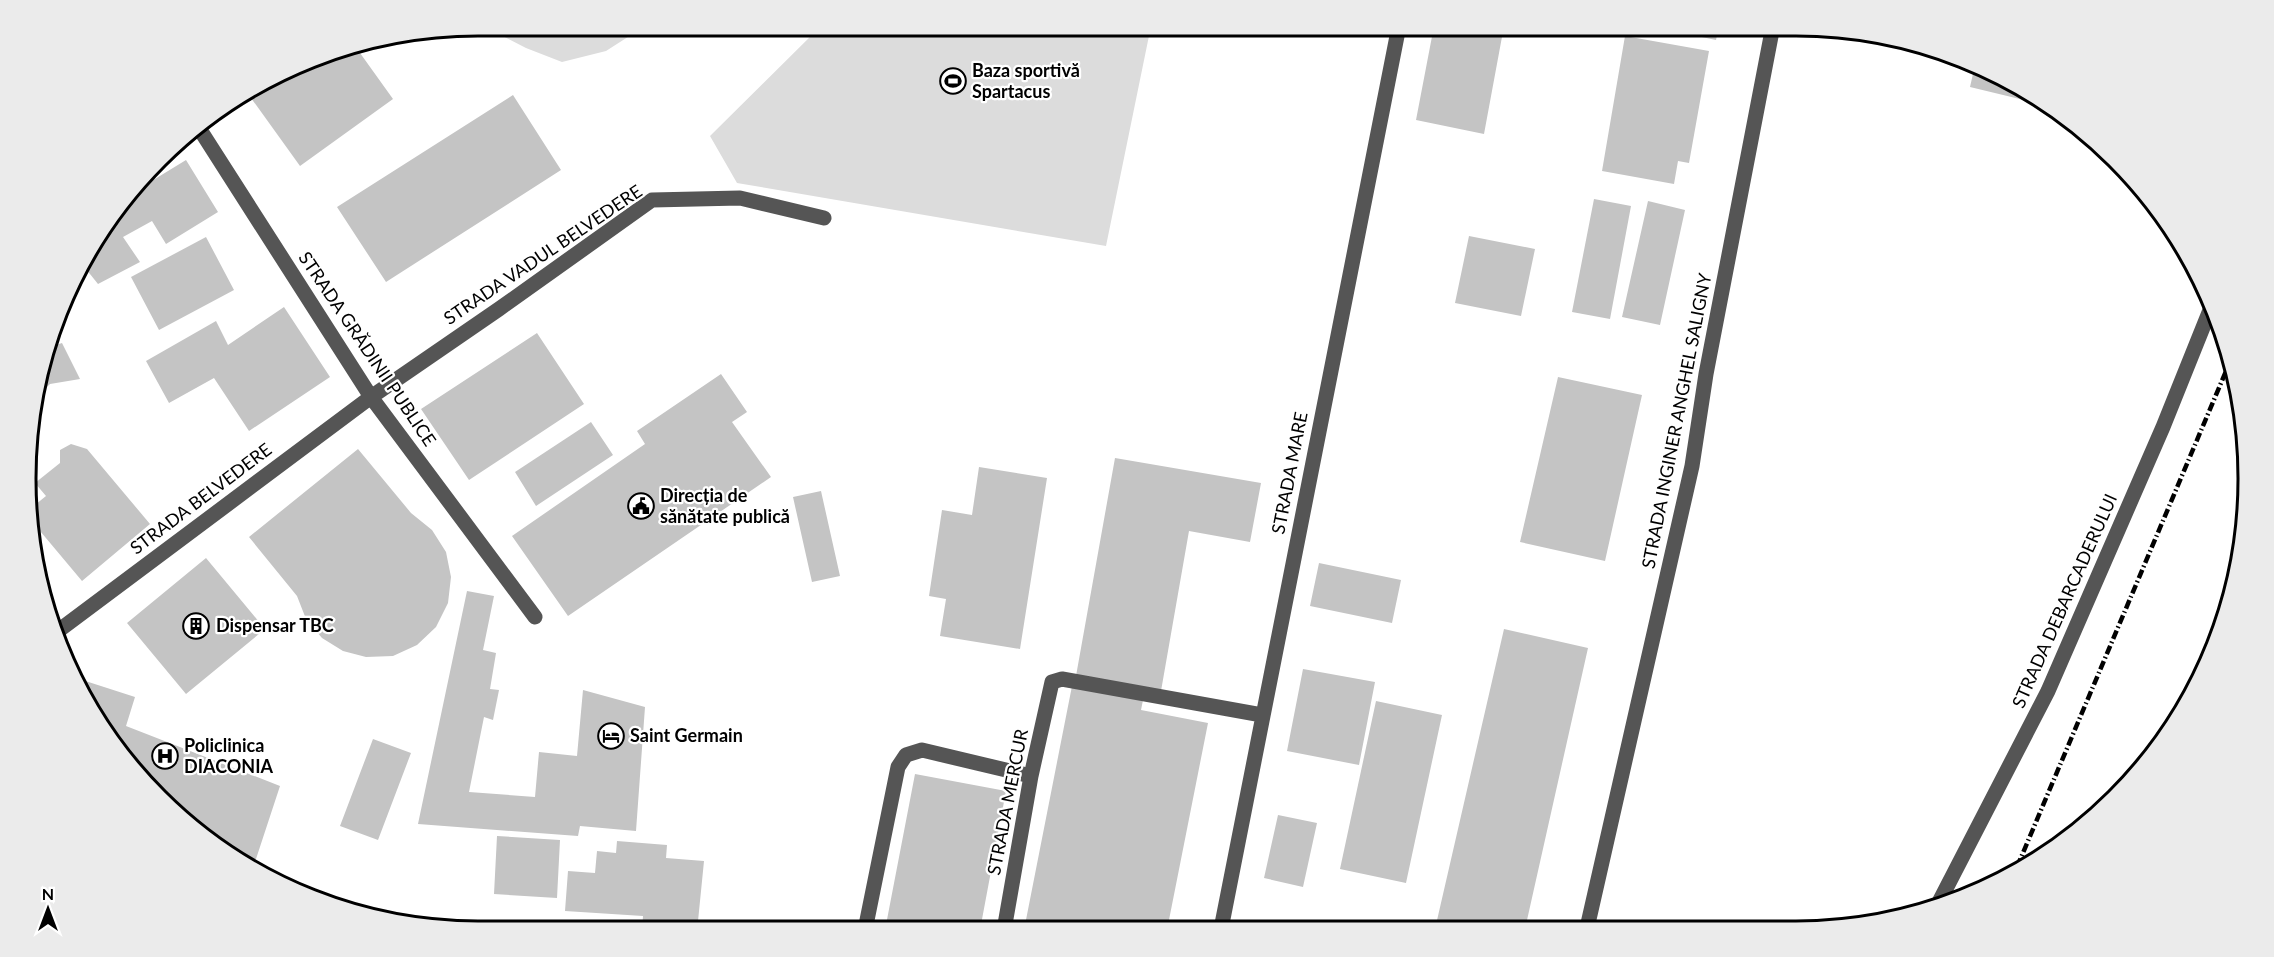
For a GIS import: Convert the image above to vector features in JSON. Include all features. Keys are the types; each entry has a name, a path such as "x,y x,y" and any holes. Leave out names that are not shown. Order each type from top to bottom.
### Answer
{"street":[{"name":"STRADA MARE","path":"1223,921 1397,36"},
{"name":"STRADA INGINER ANGHEL SALIGNY","path":"1589,921 1692,466 1706,374 1771,36"},
{"name":"STRADA GRĂDINII PUBLICE","path":"202,133 371,396 535,617"},
{"name":"STRADA VADUL BELVEDERE","path":"371,396 499,309 652,200 741,198 824,218"},
{"name":"STRADA DEBARCADERULUI","path":"1942,896 2048,691 2163,427 2207,317"},
{"name":"STRADA BELVEDERE","path":"62,627 371,396"},
{"name":"STRADA MERCUR","path":"1006,921 1031,776 1052,682 1062,679 1262,715"},
{"path":"867,921 898,767 906,755 922,750 1031,776"}],"shaded area":[{"path":"503,36 629,36 606,51 562,62"},
{"name":"Baza sportivă Spartacus","path":"811,36 1149,36 1106,246 737,183 710,136"}],"building":[{"path":"1432,36 1502,36 1484,134 1416,120"},
{"path":"1625,36 1709,51 1689,163 1678,161 1674,184 1602,171"},
{"path":"1697,36 1717,36 1716,40"},
{"path":"360,52 393,99 300,166 252,99 309,70"},
{"path":"1973,74 2025,100 1970,87"},
{"path":"513,95 561,170 386,282 337,207"},
{"path":"186,160 218,212 166,244 152,221 123,237 140,262 98,284 88,271 95,257 127,209 152,181"},
{"path":"1594,199 1631,206 1610,319 1572,312"},
{"path":"1648,201 1685,210 1660,325 1622,317"},
{"path":"1469,236 1535,249 1521,316 1455,303"},
{"path":"206,237 234,290 159,330 131,277"},
{"path":"284,307 330,377 249,431 214,378 169,403 146,361 216,321 228,345"},
{"path":"537,333 584,404 469,480 421,409"},
{"path":"62,343 80,379 50,384 46,388 51,364 56,345"},
{"name":"Direcția de sănătate publică","path":"721,374 747,412 732,422 771,477 568,616 512,536 645,444 637,431"},
{"path":"1558,377 1642,395 1605,561 1520,542"},
{"path":"591,422 613,455 536,506 515,472"},
{"path":"71,444 87,449 150,524 82,581 39,530 37,503 46,496 36,482 60,463 60,450"},
{"path":"358,449 411,513 432,530 446,552 451,577 448,603 436,627 417,645 393,656 366,657 343,651 322,638 306,619 297,596 249,537"},
{"path":"1115,458 1261,483 1250,542 1189,531 1161,691 1076,676"},
{"path":"979,467 1047,478 1020,649 940,636 946,599 929,596 942,510 972,515"},
{"path":"821,491 840,576 812,582 793,497"},
{"name":"Dispensar TBC","path":"206,558 265,629 186,694 127,623"},
{"path":"1319,563 1401,580 1392,623 1310,606"},
{"name":"Saint Germain","path":"467,591 494,596 483,650 496,653 490,689 499,690 493,720 484,717 469,792 535,797 539,752 577,756 583,690 645,707 636,831 580,826 578,836 418,824"},
{"path":"1504,629 1588,648 1527,921 1437,921"},
{"path":"1303,669 1375,682 1359,765 1287,751"},
{"name":"Policlinica DIACONIA","path":"86,681 135,697 126,726 280,786 255,861 209,830 146,770 127,748 95,700"},
{"path":"1072,686 1143,700 1141,710 1208,723 1169,921 1026,921"},
{"path":"1376,701 1442,715 1406,883 1340,869"},
{"path":"373,739 411,753 378,840 340,826"},
{"path":"915,774 1006,791 982,921 887,921"},
{"path":"1278,815 1317,823 1303,887 1264,878"},
{"path":"497,836 560,840 557,898 494,894"},
{"path":"617,841 667,845 666,858 704,861 698,921 643,921 643,916 565,911 568,871 595,873 597,851 616,853"}],"railway":[{"path":"2020,860 2225,374"}],"place":[{"name":"Baza sportivă Spartacus","path":"953,81"},
{"name":"Direcția de sănătate publică","path":"641,506"},
{"name":"Dispensar TBC","path":"196,626"},
{"name":"Saint Germain","path":"611,736"},
{"name":"Policlinica DIACONIA","path":"165,756"}]}
